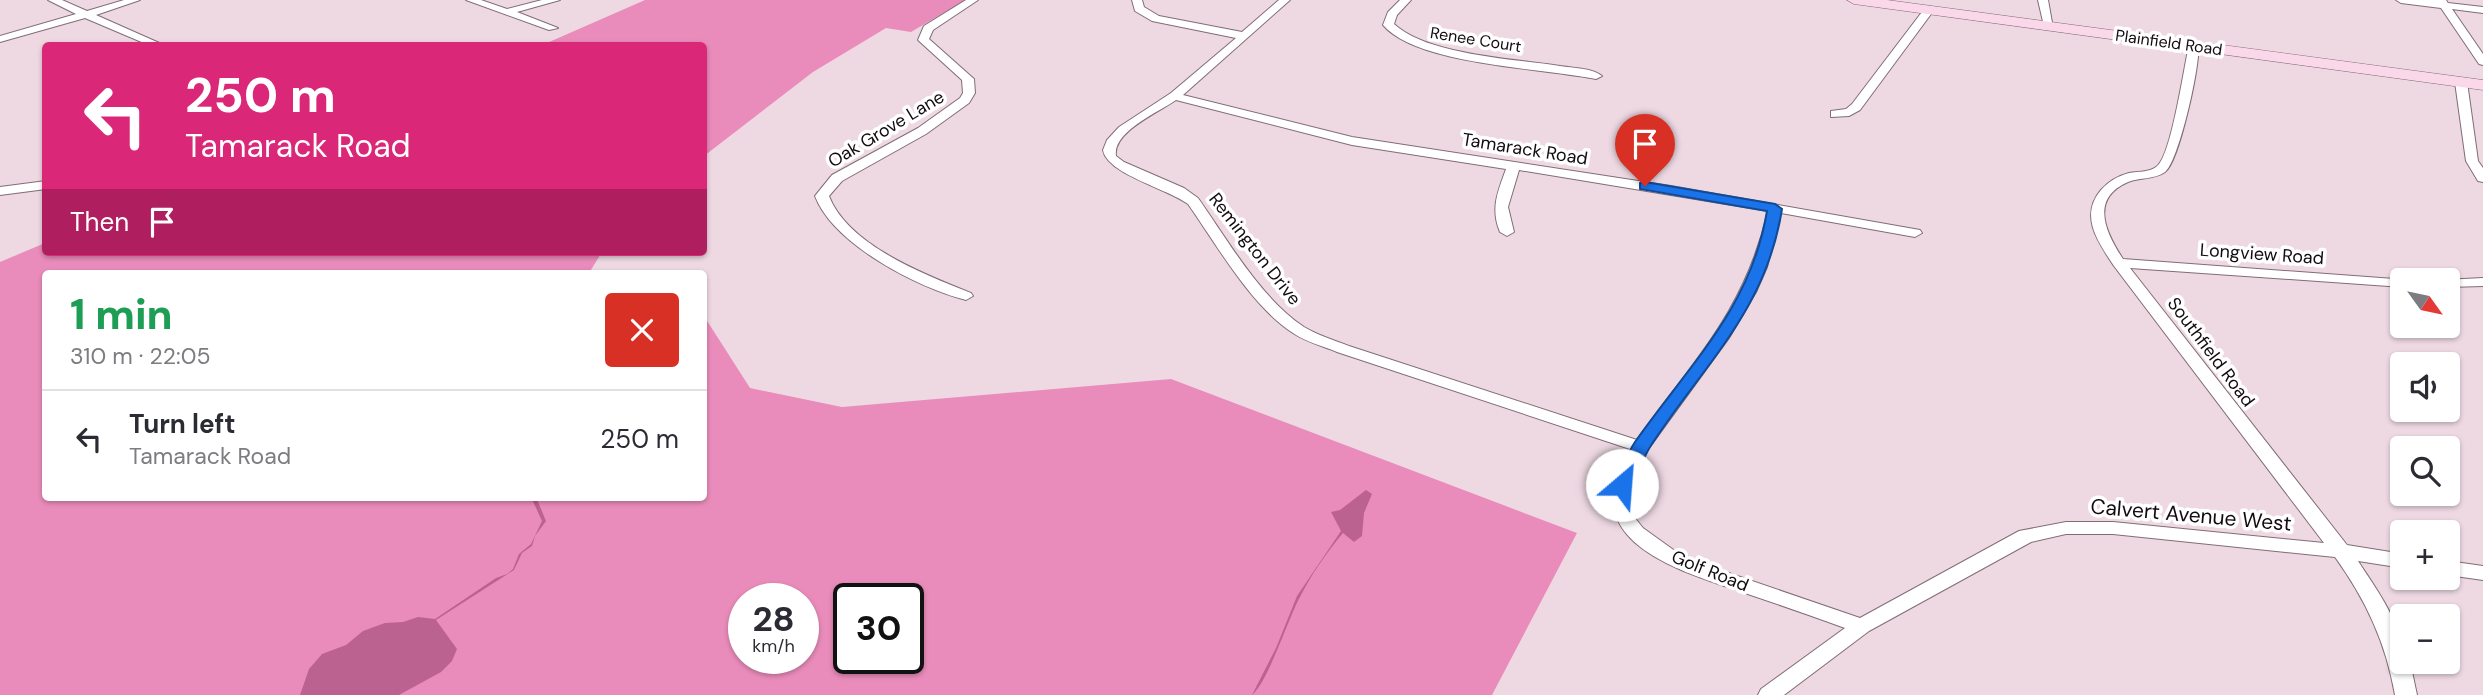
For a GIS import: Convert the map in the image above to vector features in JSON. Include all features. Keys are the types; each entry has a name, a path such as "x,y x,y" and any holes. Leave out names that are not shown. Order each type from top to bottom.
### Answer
{"street":[{"path":"53,0 152,42"},
{"path":"0,39 135,0"},
{"path":"471,0 553,28"},
{"path":"506,12 555,0"},
{"name":"Oak Grove Lane","path":"966,296 939,287 858,241 828,214 822,197 837,178 922,131 965,100 970,86 968,79 923,40 928,28 973,0"},
{"path":"1137,0 1139,9 1156,19 1244,36"},
{"name":"Remington Drive","path":"1285,0 1174,96 1121,132 1108,151 1111,159 1119,166 1179,191 1193,201 1269,304 1291,325 1320,341 1641,447"},
{"name":"Renee Court","path":"1406,0 1392,14 1388,25 1394,34 1412,43 1442,52 1571,69 1596,76"},
{"name":"Plainfield Road","path":"1854,0 2483,85"},
{"path":"2043,0 2049,26"},
{"path":"2401,0 2449,3 2483,10"},
{"path":"2449,3 2483,42"},
{"path":"2449,3 2483,62"},
{"path":"1835,114 1849,112 1856,107 1929,10"},
{"name":"Southfield Road","path":"2194,45 2173,143 2165,166 2154,172 2126,178 2105,191 2097,209 2097,223 2119,263 2339,551 2378,609 2398,658 2406,695"},
{"path":"2461,82 2473,161 2483,178"},
{"name":"Tamarack Road","path":"1174,96 1352,141 1514,165 1914,233"},
{"path":"1507,232 1500,219 1500,209 1514,165"},
{"path":"0,191 42,186"},
{"name":"Golf Road","path":"1775,209 1769,243 1746,299 1723,336 1641,447 1622,485 1622,508 1629,527 1649,545 1680,562 1862,626"},
{"name":"Longview Road","path":"2119,263 2390,282"},
{"path":"2460,283 2483,282"},
{"name":"Calvert Avenue West","path":"1769,695 1862,626 2026,536 2066,528 2126,529 2339,551 2390,559"},
{"path":"2460,570 2483,573"}],"shaded area":[{"path":"645,0 966,0 911,32 886,28 813,72 707,154 707,42 549,42"},
{"path":"42,244 42,256 600,256 591,270 42,270 42,501 707,501 707,321 750,388 842,407 1171,379 1577,533 1492,695 0,695 0,262"},
{"path":"1366,490 1372,494 1364,513 1362,536 1354,542 1343,533 1320,564 1300,597 1265,677 1252,695 1276,648 1297,596 1341,531 1331,512 1340,510"},
{"path":"533,501 538,501 546,521 535,536 532,546 522,553 514,570 436,620 457,649 452,661 441,672 399,695 300,695 309,669 322,654 346,645 363,631 385,623 403,622 418,617 435,619 496,578 507,574 513,569 519,554 531,544 542,521"}],"route":[{"path":"1622,485 1641,447 1723,336 1746,299 1769,243 1775,209 1645,186"}]}
